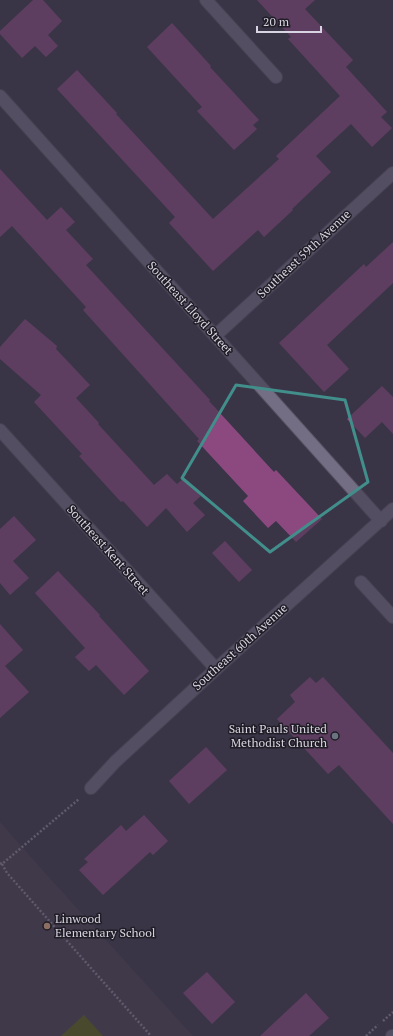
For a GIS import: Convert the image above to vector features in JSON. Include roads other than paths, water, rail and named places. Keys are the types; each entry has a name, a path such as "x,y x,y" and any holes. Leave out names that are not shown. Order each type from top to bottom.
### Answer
{"street":[{"path":"206,0 276,77"},
{"name":"Southeast Lloyd Street","path":"0,96 381,520"},
{"name":"Southeast 59th Avenue","path":"215,336 393,173"},
{"name":"Southeast Kent Street","path":"0,430 216,669"},
{"name":"Southeast 60th Avenue","path":"91,788 115,762 216,669 393,510"},
{"path":"361,582 393,617"}],"place":[{"name":"Saint Pauls United Methodist Church","path":"335,736"},
{"name":"Linwood Elementary School","path":"47,926"}]}
